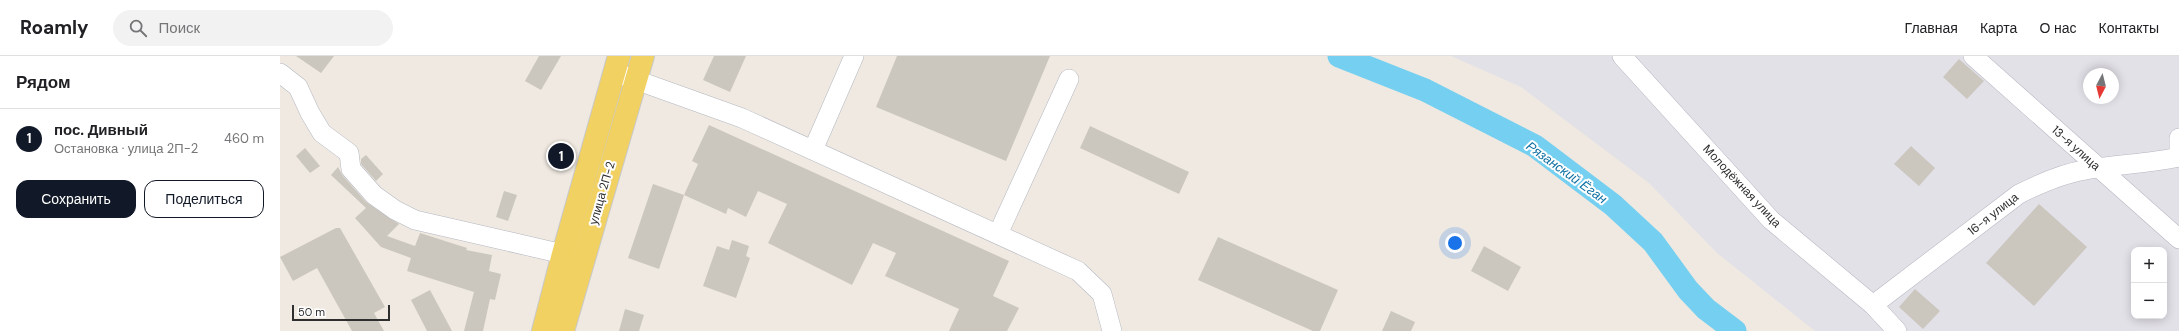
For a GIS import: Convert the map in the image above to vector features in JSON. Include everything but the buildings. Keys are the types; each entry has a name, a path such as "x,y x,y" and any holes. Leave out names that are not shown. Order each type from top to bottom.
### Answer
{"main road":[{"name":"улица 2П-2","path":"563,331 643,56"},
{"name":"улица 2П-2","path":"543,331 563,254 617,64"}],"street":[{"path":"813,150 854,56"},
{"name":"Молодёжная улица","path":"1622,56 1771,220 1872,305 1897,331"},
{"name":"13-я улица","path":"1973,56 2179,239"},
{"path":"617,64 635,80 742,118 1078,271 1102,294 1112,331"},
{"path":"280,73 298,87 310,113 322,133 349,153 351,169 374,195 395,210 415,220 563,254"},
{"path":"998,234 1070,79"},
{"path":"2179,138 2179,148"},
{"name":"16-я улица","path":"1872,305 2019,194 2083,170 2134,165 2179,157"}],"shaded area":[{"path":"1451,56 2179,56 2179,331 1815,331 1717,253 1649,183 1521,87"}],"waterway":[{"name":"Рязанский Ёган","path":"1339,56 1425,90 1535,146 1613,205 1653,242 1688,290 1706,309 1735,331"}],"place":[{"name":"пос. Дивный","path":"561,156"}]}
